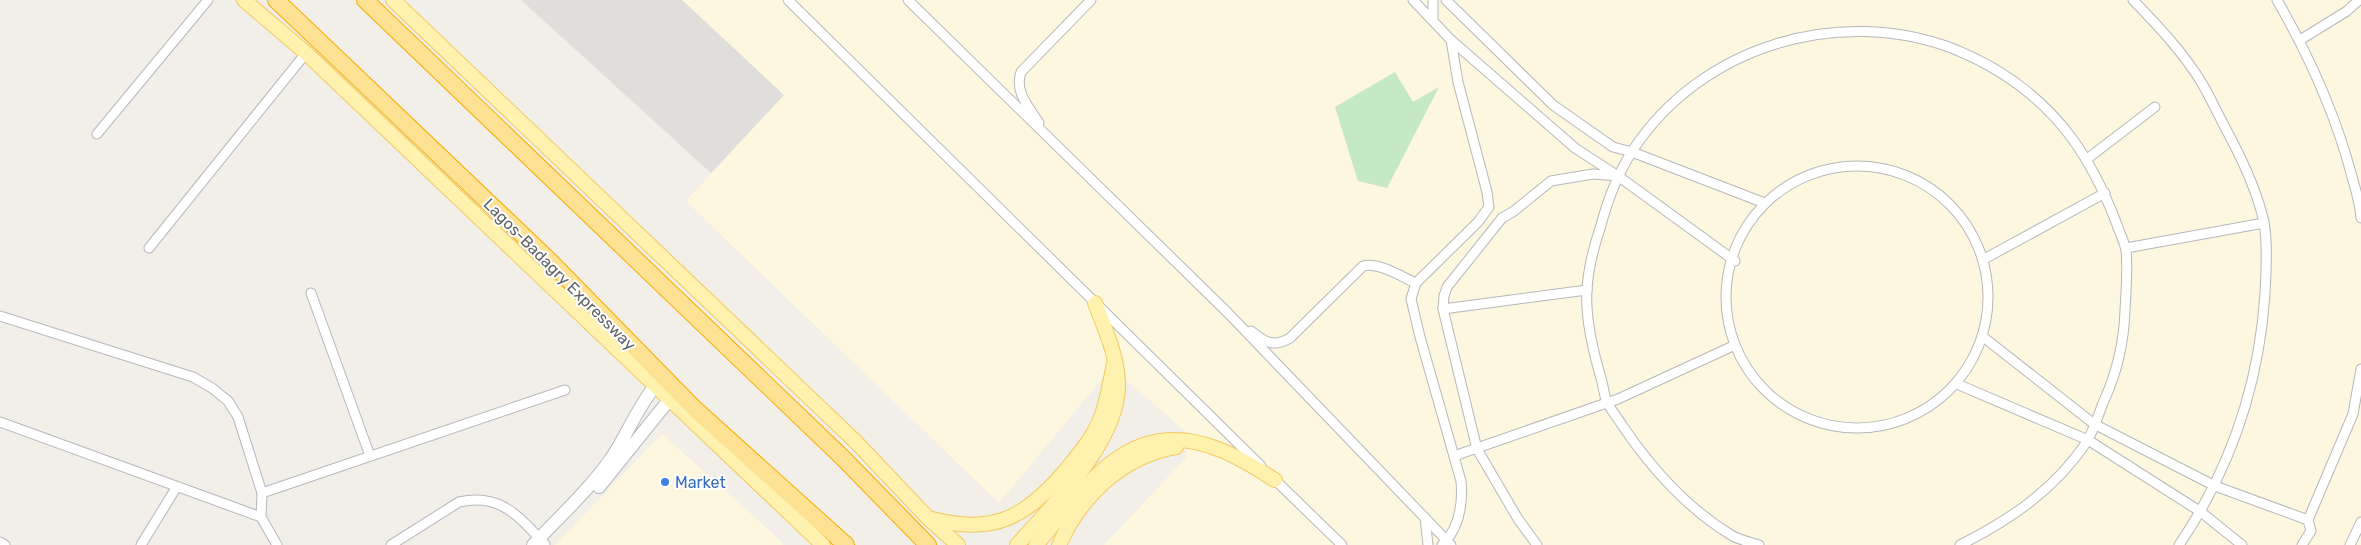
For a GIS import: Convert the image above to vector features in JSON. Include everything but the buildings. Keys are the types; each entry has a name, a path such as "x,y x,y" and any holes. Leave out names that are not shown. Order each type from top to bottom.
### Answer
{"highway":[{"name":"Lagos-Badagry Expressway","path":"276,0 551,262 696,409 846,545"},
{"path":"365,0 842,458 928,545"}],"main road":[{"path":"244,0 306,53 656,384 669,400 823,545"},
{"path":"393,0 856,442 928,518 958,545"},
{"path":"1017,545 1095,452 1111,424 1118,395 1115,360 1094,303"},
{"path":"928,518 961,526 991,524 1007,519 1035,502 1084,449 1095,431 1105,406 1115,360"},
{"path":"540,543 609,460 630,429 646,397 656,384"},
{"path":"540,543 597,489 669,400"},
{"path":"1036,545 1103,470 1118,457 1134,447 1164,440 1202,444 1226,452 1275,480"},
{"path":"1060,545 1072,521 1085,502 1125,464 1162,450 1202,444"}],"street":[{"path":"97,134 208,0"},
{"path":"788,0 1342,545"},
{"path":"908,0 1228,313 1424,516 1447,543 1458,520 1462,495 1461,480 1411,298 1416,283 1478,222 1489,206 1458,82 1451,40"},
{"path":"1048,137 1021,95 1018,80 1021,72 1091,0"},
{"path":"1413,0 1451,40 1575,148 1618,176 1734,261"},
{"path":"1433,20 1434,0"},
{"path":"1446,0 1553,105 1613,147 1632,152 1762,202"},
{"path":"2133,0 2177,48 2203,84 2250,175 2264,223 2266,272 2262,326 2251,386 2238,430 2215,486 2201,512 2179,545"},
{"path":"2277,0 2300,40 2345,151 2360,205 2361,218"},
{"path":"2300,40 2347,11 2359,0"},
{"path":"1759,545 1732,541 1663,479 1607,403 1594,353 1587,290 1594,247 1606,205 1618,176 1632,152 1657,120 1694,86 1736,59 1782,41 1822,33 1882,31 1931,40 1978,59 2013,81 2057,119 2087,159 2105,193 2126,248 2125,329 2115,376 2088,440 2064,470 2034,500 1999,525 1960,545"},
{"path":"149,248 306,53"},
{"path":"2087,159 2155,108"},
{"path":"1869,164 1906,174 1940,194 1966,223 1986,258 1988,306 1982,336 1957,384 1914,417 1862,430 1837,428 1809,421 1763,391 1745,369 1733,346 1724,309 1734,261 1762,202 1793,179 1830,166 1869,164"},
{"path":"1537,545 1518,519 1478,449 1443,309 1444,296 1447,287 1502,218 1514,211 1552,181 1593,174 1618,176"},
{"path":"1986,258 2105,193"},
{"path":"2126,248 2264,223"},
{"path":"1228,313 1266,343 1281,344 1290,338 1363,266 1370,264 1377,266 1416,283"},
{"path":"1443,309 1587,290"},
{"path":"311,293 370,456"},
{"path":"0,316 193,377 212,388 228,401 238,417 262,493 261,517 277,545"},
{"path":"1982,336 2094,424 2215,486 2308,520"},
{"path":"1454,456 1607,403 1733,346"},
{"path":"2302,545 2311,531 2308,520 2353,414 2361,368"},
{"path":"1957,384 2088,440 2201,512 2242,545"},
{"path":"262,493 565,390"},
{"path":"0,422 176,488 261,517"},
{"path":"141,545 176,488"},
{"path":"391,545 459,502 470,500 492,500 503,505 540,543"},
{"path":"1424,516 1428,530 1428,545"},
{"path":"2350,545 2361,522"},
{"path":"0,542 5,545"}],"shaded area":[{"path":"521,0 682,0 784,95 711,173"},
{"path":"682,0 2361,0 2361,545 1104,545 1186,458 1184,430 1132,385 1107,373 999,503 686,201 784,95"},
{"name":"Market","path":"662,434 769,530 784,545 555,545"}],"green space":[{"path":"1395,72 1413,102 1439,87 1387,188 1358,181 1335,107"}],"place":[{"name":"Market","path":"665,482"}]}
